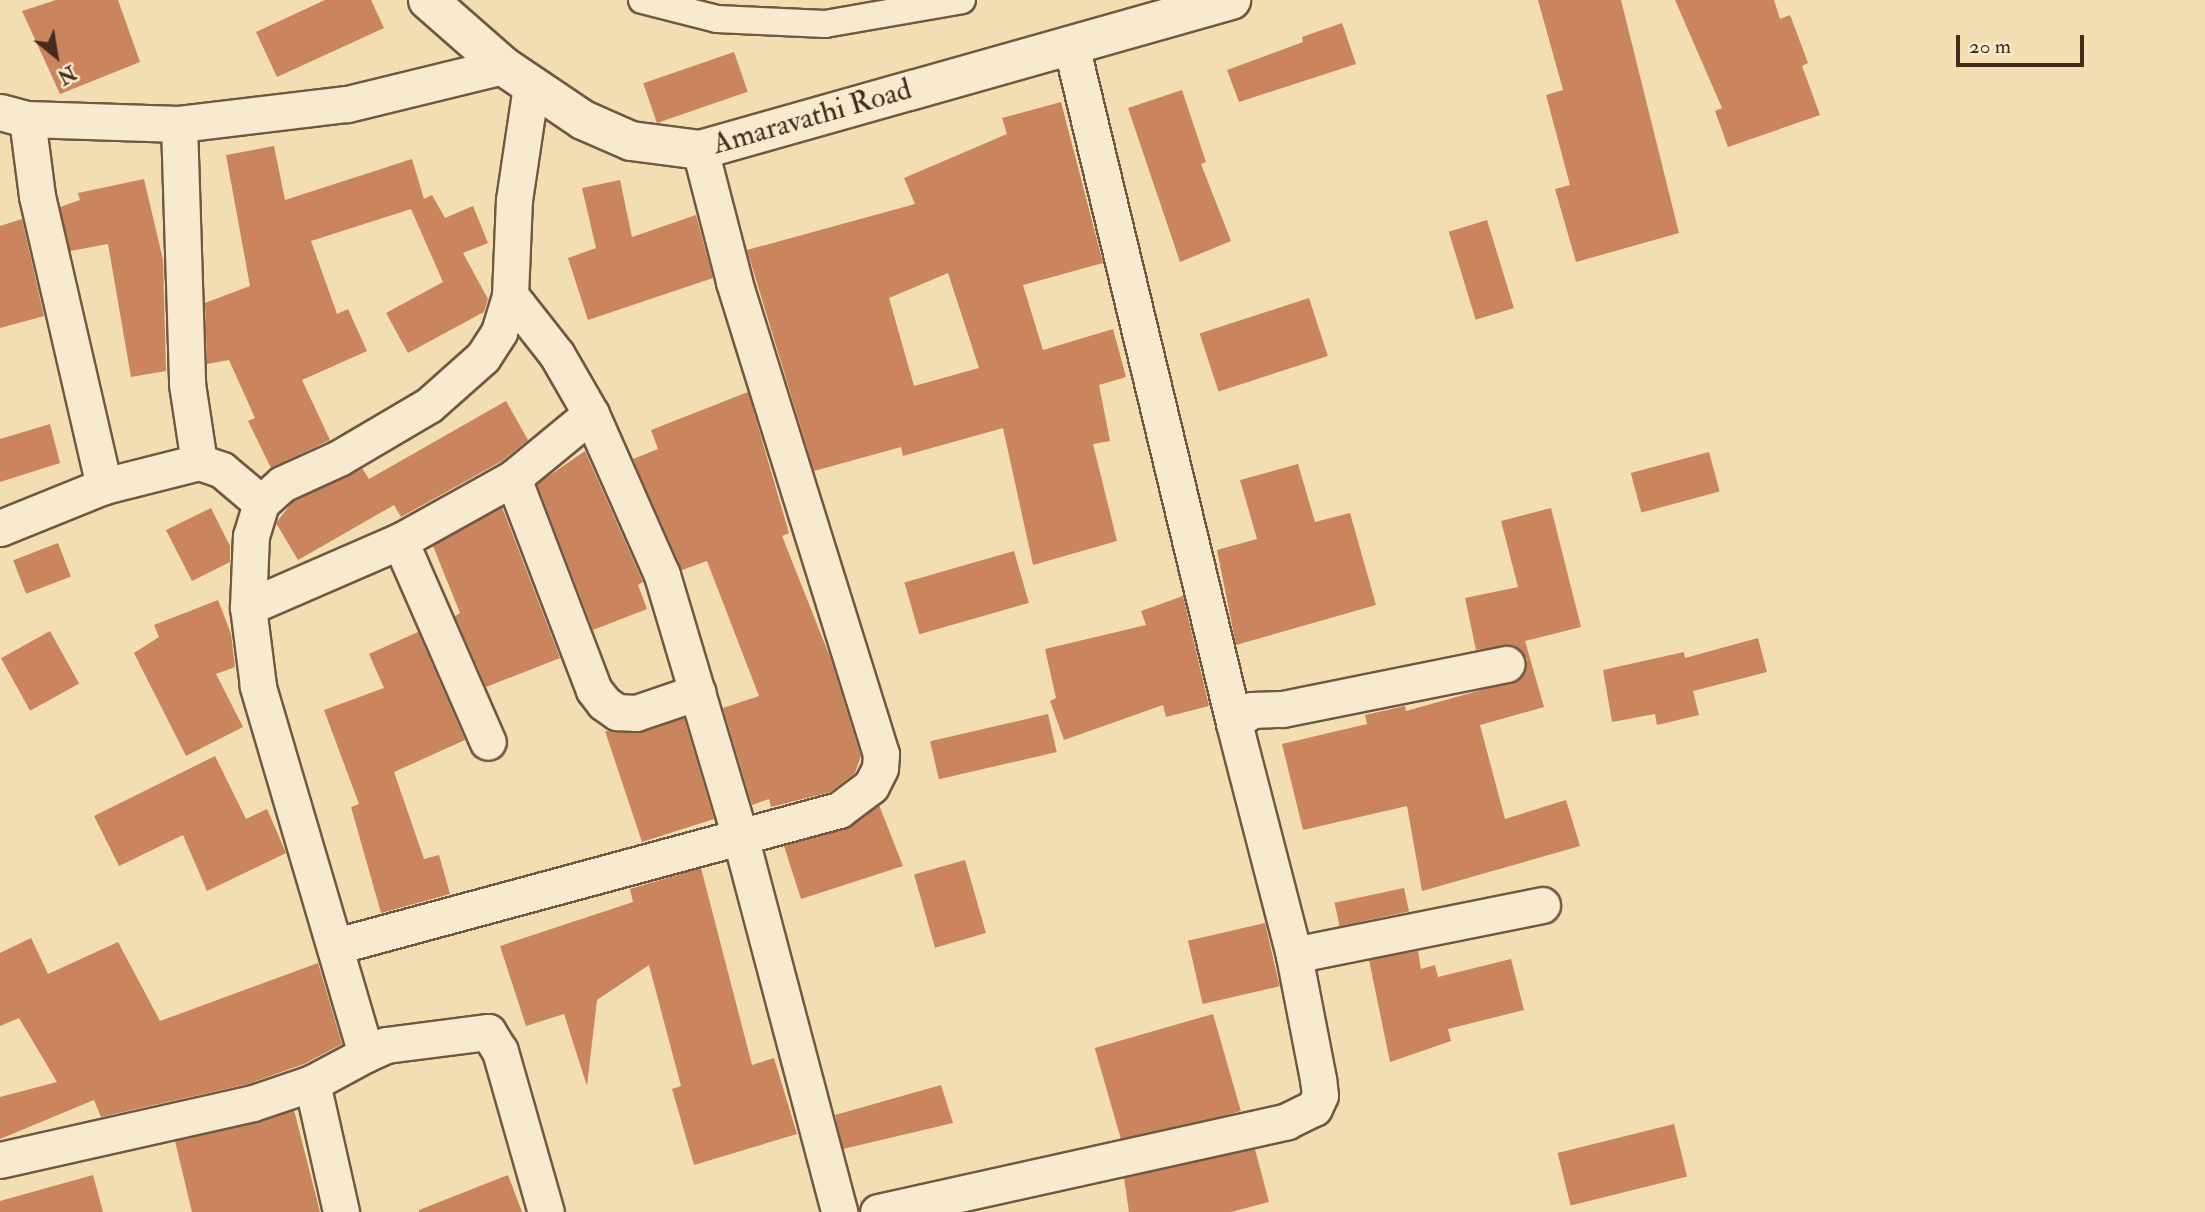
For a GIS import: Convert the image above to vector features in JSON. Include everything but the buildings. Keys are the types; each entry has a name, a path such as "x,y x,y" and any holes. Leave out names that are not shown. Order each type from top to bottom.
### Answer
{"main road":[{"name":"Amaravathi Road","path":"428,0 517,76 583,120 631,141 701,150 1231,0"}],"street":[{"path":"642,0 717,19 825,24 962,0"},
{"path":"878,1212 1302,1117 1320,1095 1294,955 1234,723 1071,45"},
{"path":"104,486 37,196 13,115 179,124 347,104 517,76 510,295 499,332 462,379 429,405 339,458 282,484 261,503 251,536 248,607 258,686 366,1054"},
{"path":"179,124 187,384 199,462"},
{"path":"336,946 856,802 871,786 881,754 734,281 701,150"},
{"path":"510,295 557,355 591,414 662,575 740,836 839,1212"},
{"path":"248,607 400,541 513,478 591,414"},
{"path":"0,528 104,486 199,462 222,470 261,503"},
{"path":"513,478 594,690 604,703 617,712 636,713 698,692"},
{"path":"400,541 488,742"},
{"path":"1234,723 1251,710 1283,709 1507,664"},
{"path":"1294,955 1542,905"},
{"path":"0,1160 253,1103 312,1083 386,1045 488,1032 500,1051 546,1212"},
{"path":"312,1083 341,1212"}]}
